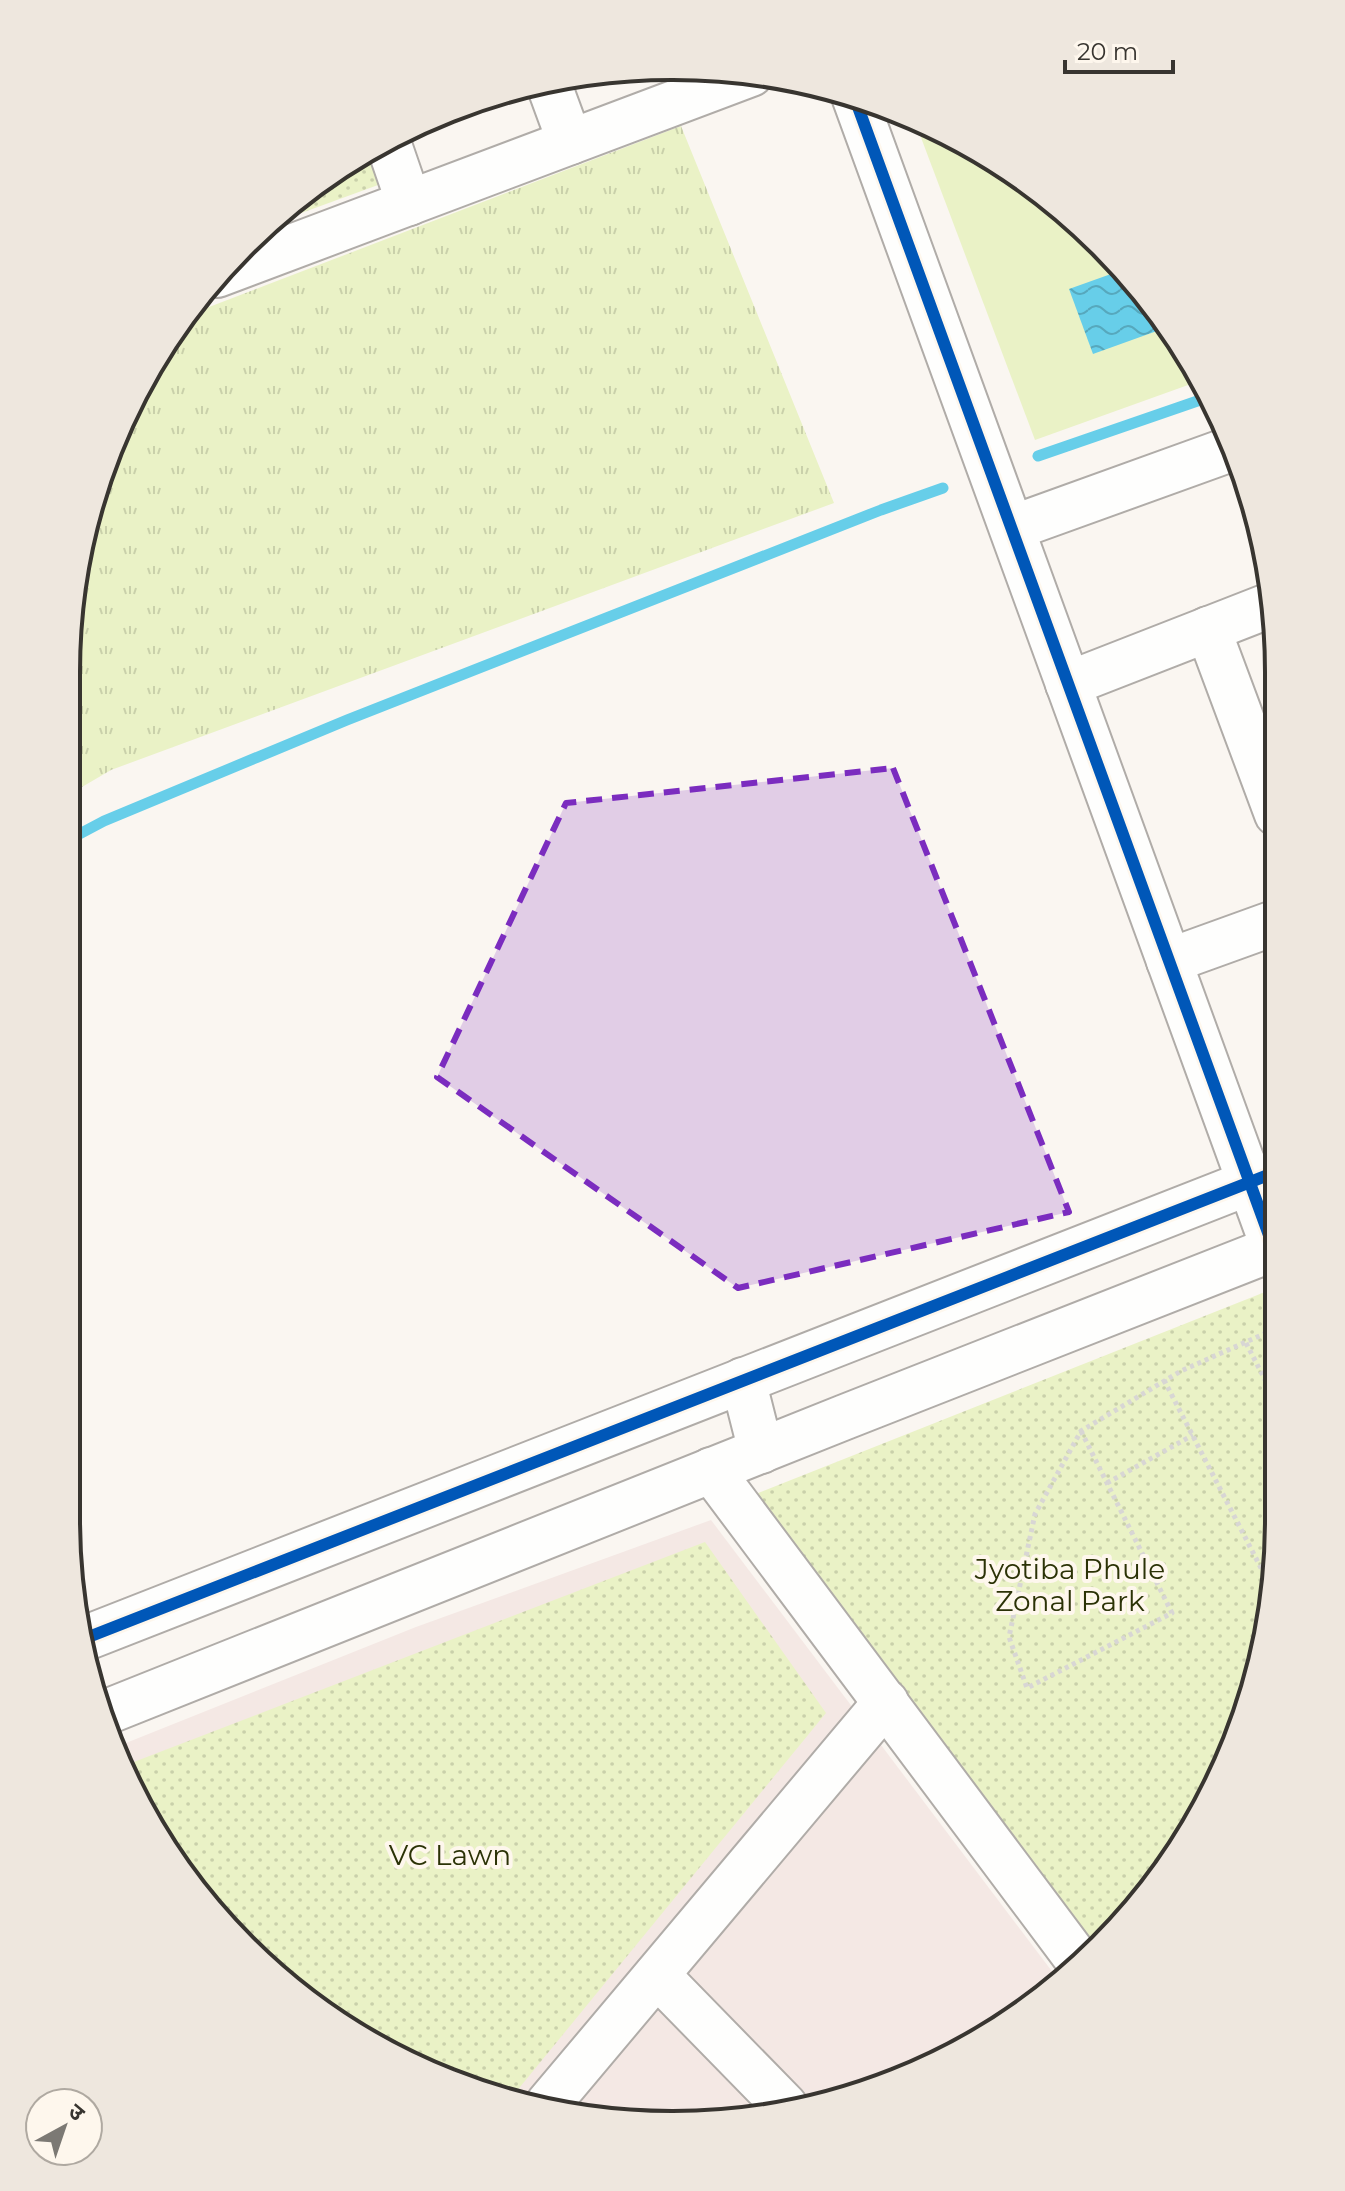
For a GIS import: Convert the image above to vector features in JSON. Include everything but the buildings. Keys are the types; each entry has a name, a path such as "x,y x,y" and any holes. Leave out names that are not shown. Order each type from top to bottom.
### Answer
{"street":[{"path":"248,260 728,83"},
{"path":"552,92 570,142"},
{"path":"91,1636 1263,1177 1169,961 859,110"},
{"path":"391,151 409,203"},
{"path":"1012,528 1222,452"},
{"path":"1068,684 1261,608"},
{"path":"1208,629 1265,782"},
{"path":"1169,961 1265,926"},
{"path":"111,1710 1265,1253"},
{"path":"743,1380 761,1451"},
{"path":"711,1470 1073,1954"},
{"path":"552,2099 886,1702"},
{"path":"657,1975 780,2101"}],"path":[{"path":"1081,1431 1172,1613 1027,1688 1009,1637 1035,1514 1081,1431 1164,1380 1265,1334"},
{"path":"1246,1343 1265,1380"},
{"path":"1164,1380 1263,1570"},
{"path":"1107,1483 1193,1435"}],"highlighted area":[{"path":"893,768 1069,1212 738,1288 437,1077 566,803"}],"shaded area":[{"name":"VC Lawn","path":"711,1520 1053,1972 969,2032 899,2066 863,2080 788,2100 711,2110 634,2110 557,2100 482,2080 376,2032 312,1989 227,1909 202,1879 159,1815 124,1744 416,1627"}],"green space":[{"path":"681,126 834,503 111,770 80,788 81,634 91,557 100,519 111,482 141,410 159,376 205,309"},
{"path":"920,134 1002,180 1063,227 1143,312 1190,384 1035,440"},
{"path":"376,159 389,181 297,215"},
{"name":"Jyotiba Phule Zonal Park","path":"1265,1292 1264,1557 1254,1634 1245,1672 1220,1745 1186,1815 1143,1879 1086,1942 753,1495"},
{"name":"VC Lawn","path":"705,1542 826,1713 517,2090 446,2066 376,2032 312,1989 282,1964 202,1879 159,1815 133,1762"}],"water":[{"path":"1110,274 1157,331 1093,354 1069,289"}],"waterway":[{"path":"1038,456 1199,400"},
{"path":"80,834 347,720 943,488"}],"cycle path":[{"path":"859,110 1265,1224"},
{"path":"91,1636 1265,1176"}]}
